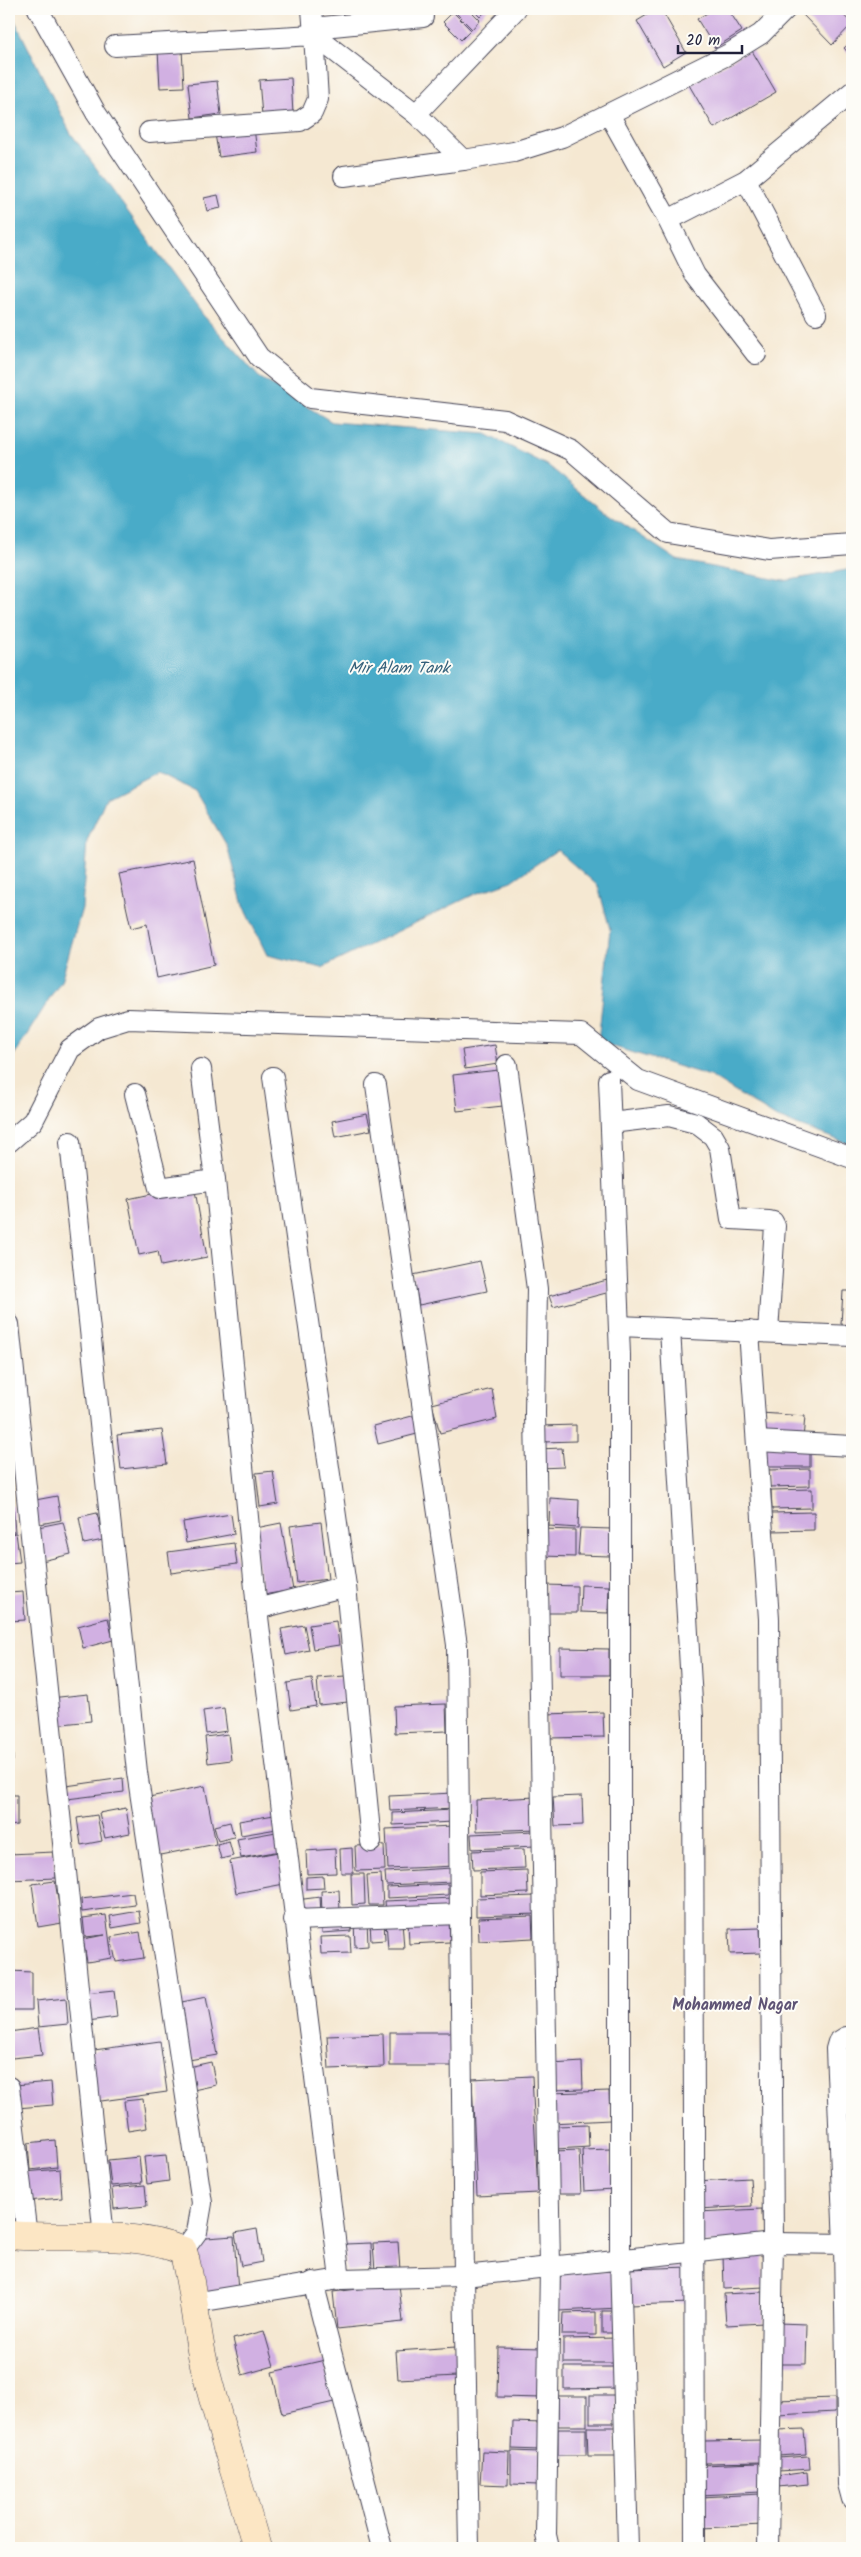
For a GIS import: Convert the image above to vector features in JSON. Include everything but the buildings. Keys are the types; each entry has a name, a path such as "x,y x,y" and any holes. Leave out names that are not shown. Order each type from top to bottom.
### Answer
{"main road":[{"path":"18,2236 104,2237 168,2245 183,2251 190,2274 192,2303 204,2364 257,2548"}],"street":[{"path":"38,9 96,113 258,357 310,398 505,420 571,450 668,533 769,550 852,544"},
{"path":"416,114 516,9"},
{"path":"344,176 514,152 562,138 727,55 761,34 786,9"},
{"path":"115,46 313,24 423,17"},
{"path":"313,24 416,114 463,160"},
{"path":"149,132 300,121 312,113 318,99 313,24"},
{"path":"668,220 746,180 852,92"},
{"path":"610,114 668,220 695,275 756,354"},
{"path":"746,180 816,314"},
{"path":"9,1142 33,1121 70,1049 99,1028 128,1019 581,1034 638,1080 852,1158"},
{"path":"507,1065 537,1289 536,1423 550,2266 546,2535 549,2548"},
{"path":"201,1069 215,1180 257,1609 294,1920 340,2279"},
{"path":"273,1076 346,1586 371,1842"},
{"path":"609,1080 619,1326 620,2258 628,2548"},
{"path":"376,1085 457,1645 464,2276 470,2548"},
{"path":"135,1094 159,1188 215,1180"},
{"path":"611,1123 669,1116 696,1122 713,1136 720,1148 731,1219 769,1221 773,1222 775,1226 759,1332 757,1441 769,1619 773,2244 768,2548"},
{"path":"70,1142 137,1772 202,2203 197,2232 183,2251"},
{"path":"619,1326 852,1336"},
{"path":"670,1329 693,1718 695,2548"},
{"path":"9,1330 104,2237"},
{"path":"757,1441 852,1446"},
{"path":"257,1609 346,1586"},
{"path":"294,1920 460,1914"},
{"path":"852,2038 846,2038 838,2042 836,2049 848,2245 848,2484 852,2499"},
{"path":"9,2088 18,2236"},
{"path":"192,2303 340,2279 464,2276 620,2258 773,2244 848,2245"},
{"path":"313,2282 382,2548"}],"water":[{"name":"Mir Alam Tank","path":"9,9 70,132 203,315 259,377 332,422 486,434 550,467 604,511 677,560 784,581 852,569 852,1145 775,1117 710,1076 598,1042 610,929 598,886 557,850 512,881 475,894 322,968 267,955 243,906 227,846 195,791 157,772 106,798 87,841 82,908 61,981 9,1063"}],"district":[{"name":"Mohammed Nagar","path":"735,2005"}]}
